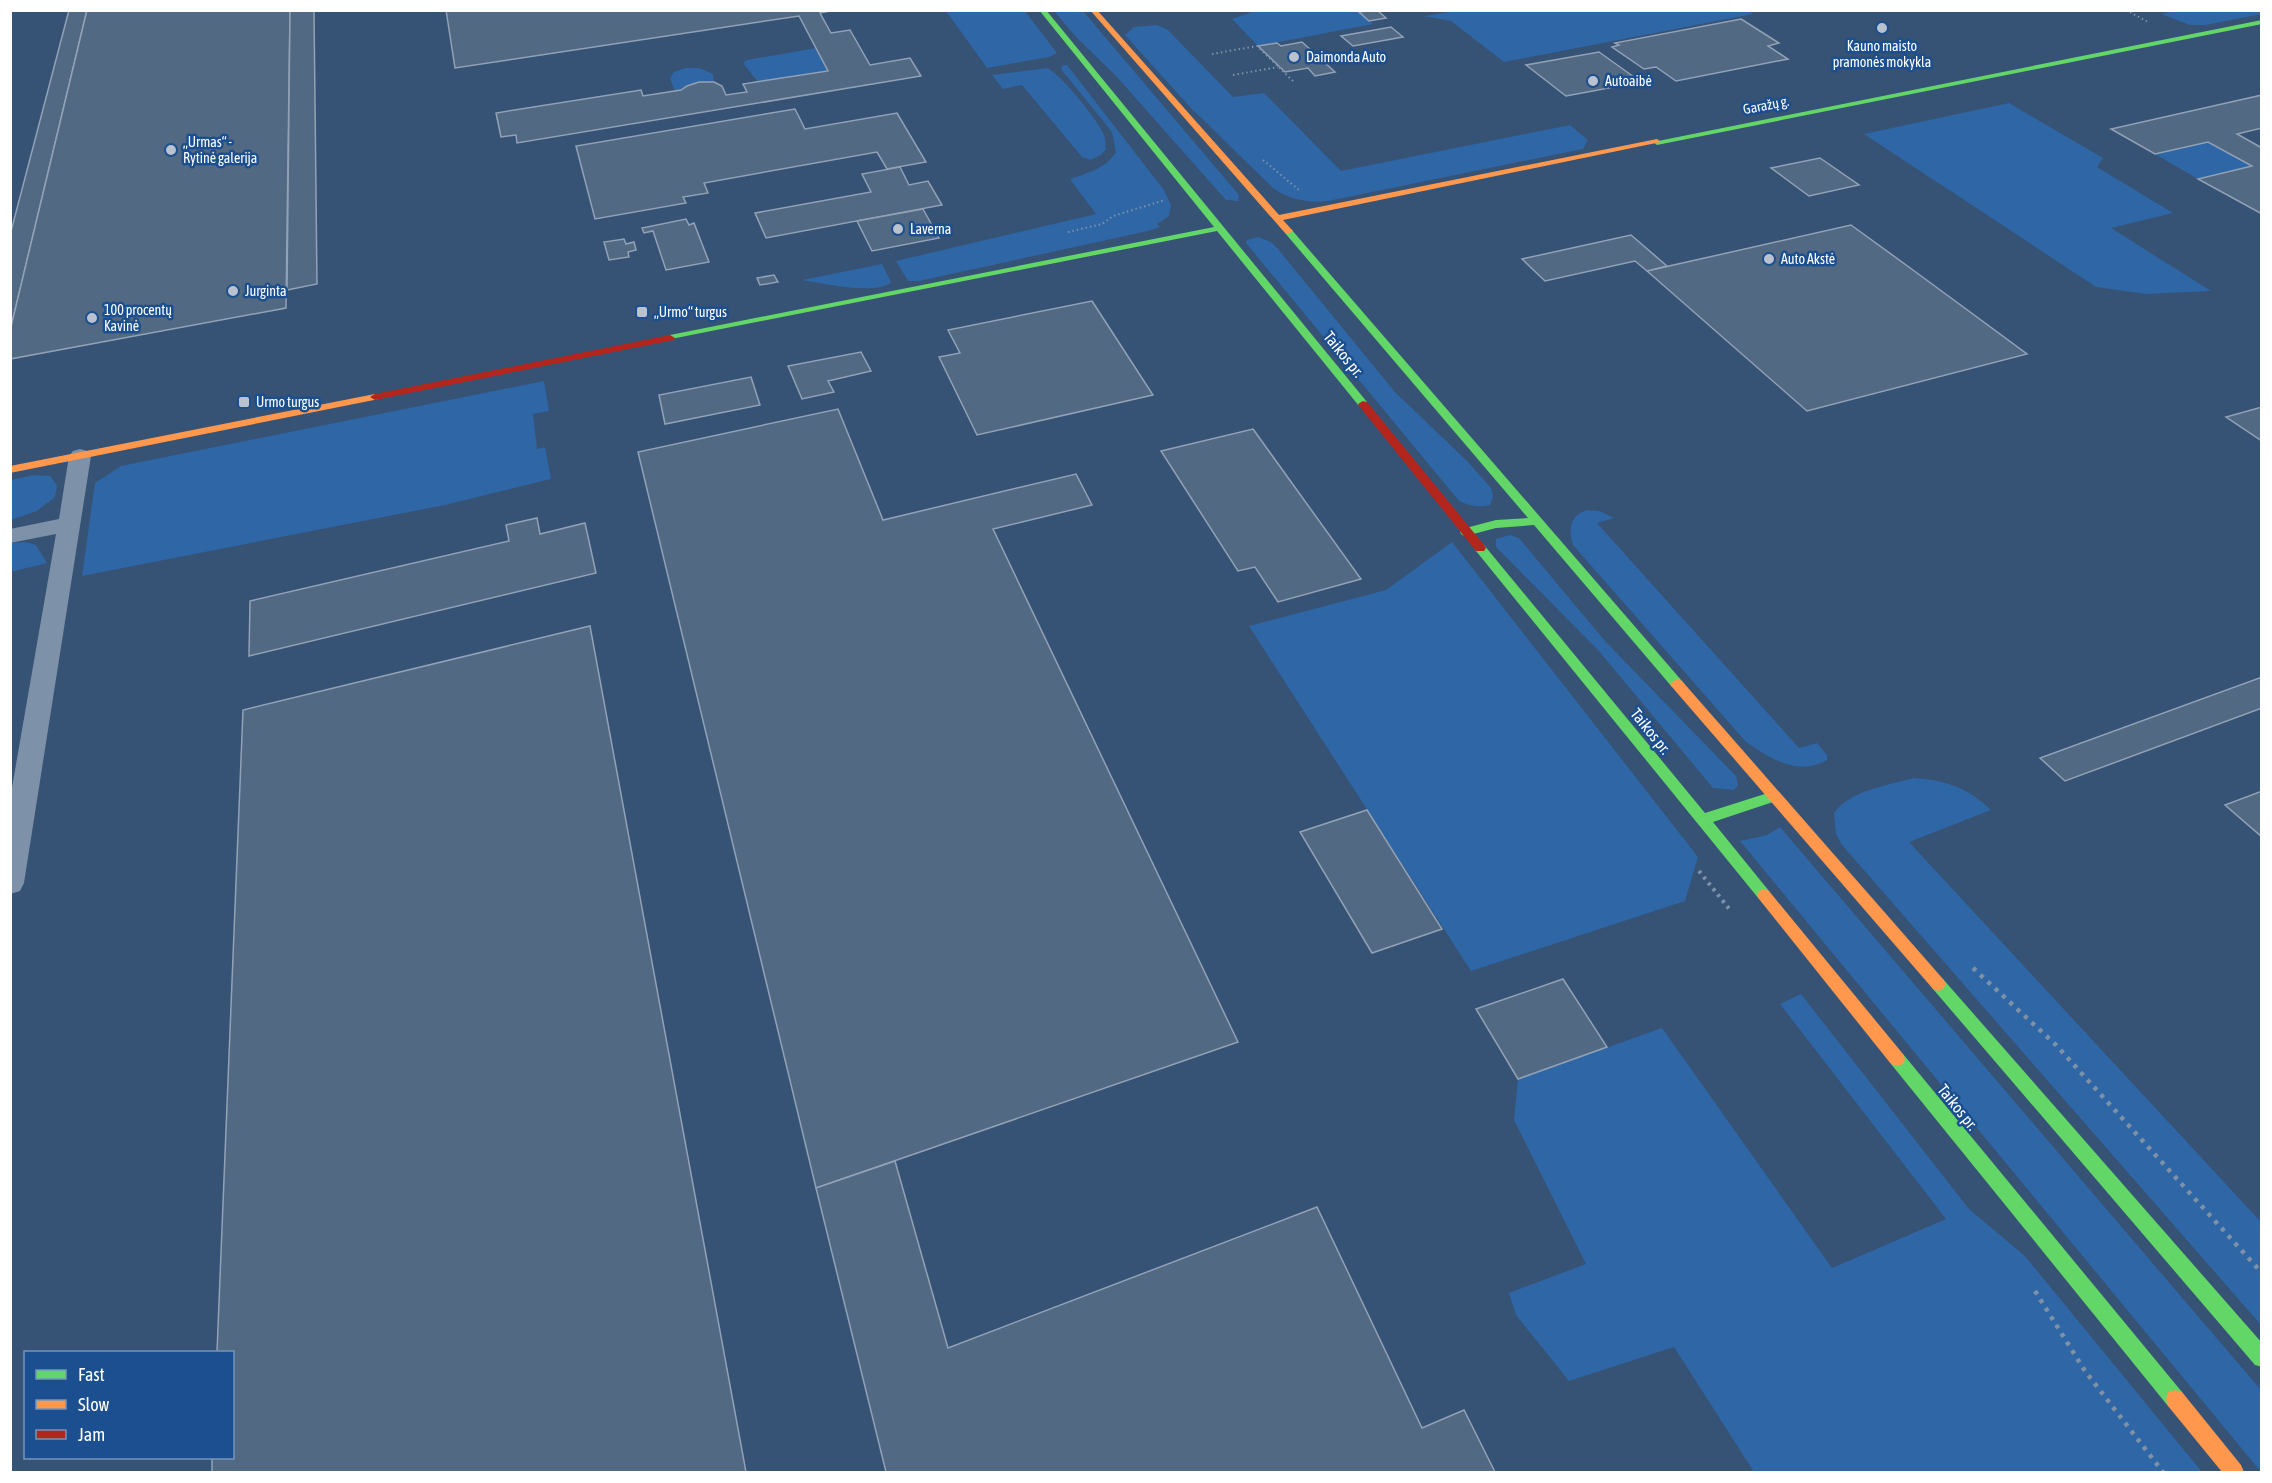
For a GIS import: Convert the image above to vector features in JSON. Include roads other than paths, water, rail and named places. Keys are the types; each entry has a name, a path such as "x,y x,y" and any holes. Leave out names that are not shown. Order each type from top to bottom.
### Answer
{"main road":[{"name":"Taikos pr.","path":"1041,10 2234,1473"},
{"path":"1093,10 1277,218 1536,521 2262,1358"},
{"name":"Garažų g.","path":"1259,221 2262,22"},
{"path":"10,470 1240,224"},
{"path":"1466,532 1496,524 1536,521"},
{"path":"1702,819 1774,796"}],"street":[{"path":"10,883 80,456"},
{"path":"10,536 69,524"}],"place":[{"name":"Kauno maisto pramonės mokykla","path":"1882,28"},
{"name":"Daimonda Auto","path":"1294,57"},
{"name":"Autoaibė","path":"1593,81"},
{"name":"„Urmas“ - Rytinė galerija","path":"171,150"},
{"name":"Laverna","path":"898,229"},
{"name":"Auto Akstė","path":"1769,259"},
{"name":"Jurginta","path":"233,291"},
{"name":"„Urmo“ turgus","path":"642,312"},
{"name":"100 procentų Kavinė","path":"92,318"},
{"name":"Urmo turgus","path":"244,402"}]}
